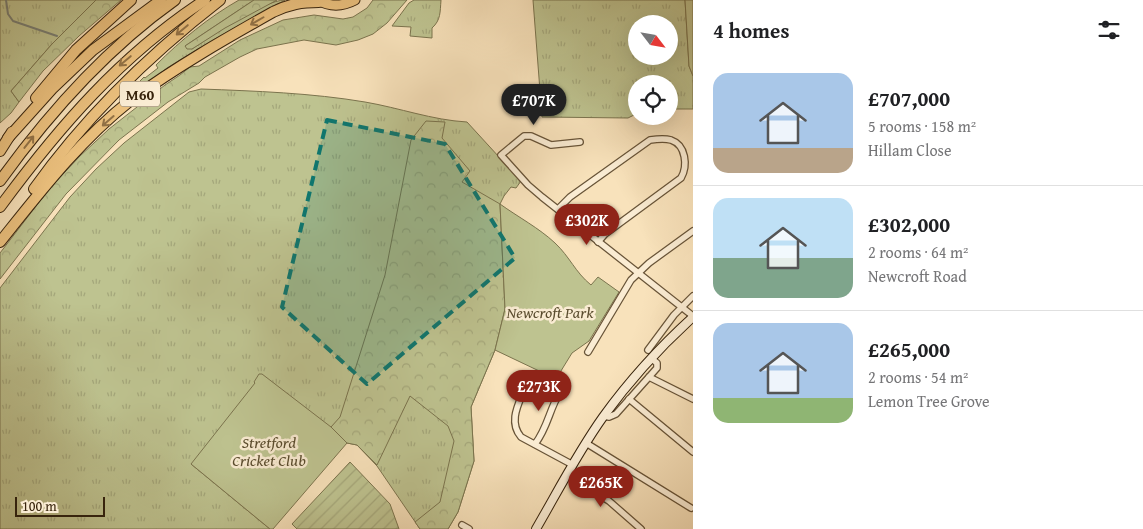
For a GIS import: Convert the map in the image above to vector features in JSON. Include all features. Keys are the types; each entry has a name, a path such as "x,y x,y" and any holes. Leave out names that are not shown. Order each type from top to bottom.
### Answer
{"highway":[{"path":"0,151 32,102 62,66 101,26 131,0"},
{"path":"8,138 52,89 92,50 132,19 161,0"},
{"path":"0,181 38,131 92,72 131,36 175,0"},
{"name":"M60","path":"0,207 53,138 117,68 177,18 205,0"},
{"name":"M60","path":"0,237 38,184 92,116 127,80 180,31 220,0"},
{"name":"M60","path":"0,242 60,169 93,134 130,101 173,70 273,12 301,2 318,1"}],"main road":[{"path":"318,1 336,6 348,4 355,0"},
{"path":"536,529 573,464 604,416 644,364 652,359 693,317"}],"street":[{"path":"580,142 551,145 531,136 524,136 501,155 528,185 693,317"},
{"path":"558,209 570,197 650,140 666,139 676,143 685,158 686,166 680,178 598,242"},
{"path":"588,352 631,280 650,263 693,231"},
{"path":"648,350 681,306 693,296"},
{"path":"604,416 612,416 649,377 657,367 657,363 652,359"},
{"path":"649,377 693,399"},
{"path":"534,444 547,426 553,404 560,392"},
{"path":"522,395 515,418 516,431 534,444 573,464"},
{"path":"629,399 693,452"},
{"path":"586,443 691,508"},
{"path":"568,474 609,501 641,529"},
{"path":"462,525 468,529"}],"highlighted area":[{"path":"327,120 445,144 515,258 367,384 282,307"}],"green space":[{"path":"0,0 96,0 52,44 11,91 19,102 0,123"},
{"path":"96,0 121,0 79,36 43,71 19,102 11,91 52,44"},
{"path":"239,0 254,0 185,46 192,49 251,12 285,0 167,68 122,103 121,100 144,77 158,68 156,65 175,47 206,21"},
{"path":"254,0 277,0 225,28 192,49 187,49 185,46"},
{"path":"373,0 407,0 387,23 373,34 336,45 304,40 257,49 205,77 199,83 168,102 119,140 66,194 0,279 0,253 50,188 109,129 165,85 190,67 199,66 240,40 283,20 314,15 343,19 353,17 367,8"},
{"path":"414,0 441,0 439,19 432,28 432,38 410,36 411,27 392,26 409,3"},
{"path":"533,0 685,0 689,66 693,76 693,109 678,109 678,75 628,75 628,118 542,117"},
{"path":"685,0 693,0 693,76 689,66"},
{"path":"201,89 325,96 378,104 441,119 467,122 521,181 516,188 511,187 500,204 505,309 495,350 471,407 474,461 458,512 448,529 420,529 377,466 357,445 347,443 331,427 191,464 270,529 0,529 0,288 70,197 96,169 124,143 189,92"},
{"path":"426,121 445,122 442,138 470,171 462,182 500,204 505,309 495,350 471,407 474,461 458,512 448,529 420,529 415,522 440,502 454,441 448,426 410,396 377,465 357,445 347,443 331,427 340,417 385,275 411,140"},
{"name":"Newcroft Park","path":"500,204 555,243 591,285 598,277 619,292 589,341 572,353 556,379 495,350 505,309"},
{"name":"Stretford Cricket Club","path":"259,374 262,374 331,427 347,443 273,529 270,529 191,464 255,383"},
{"path":"350,462 390,504 399,529 297,529 292,524"}],"waterway":[{"path":"6,0 8,14 13,21 57,36"}]}
